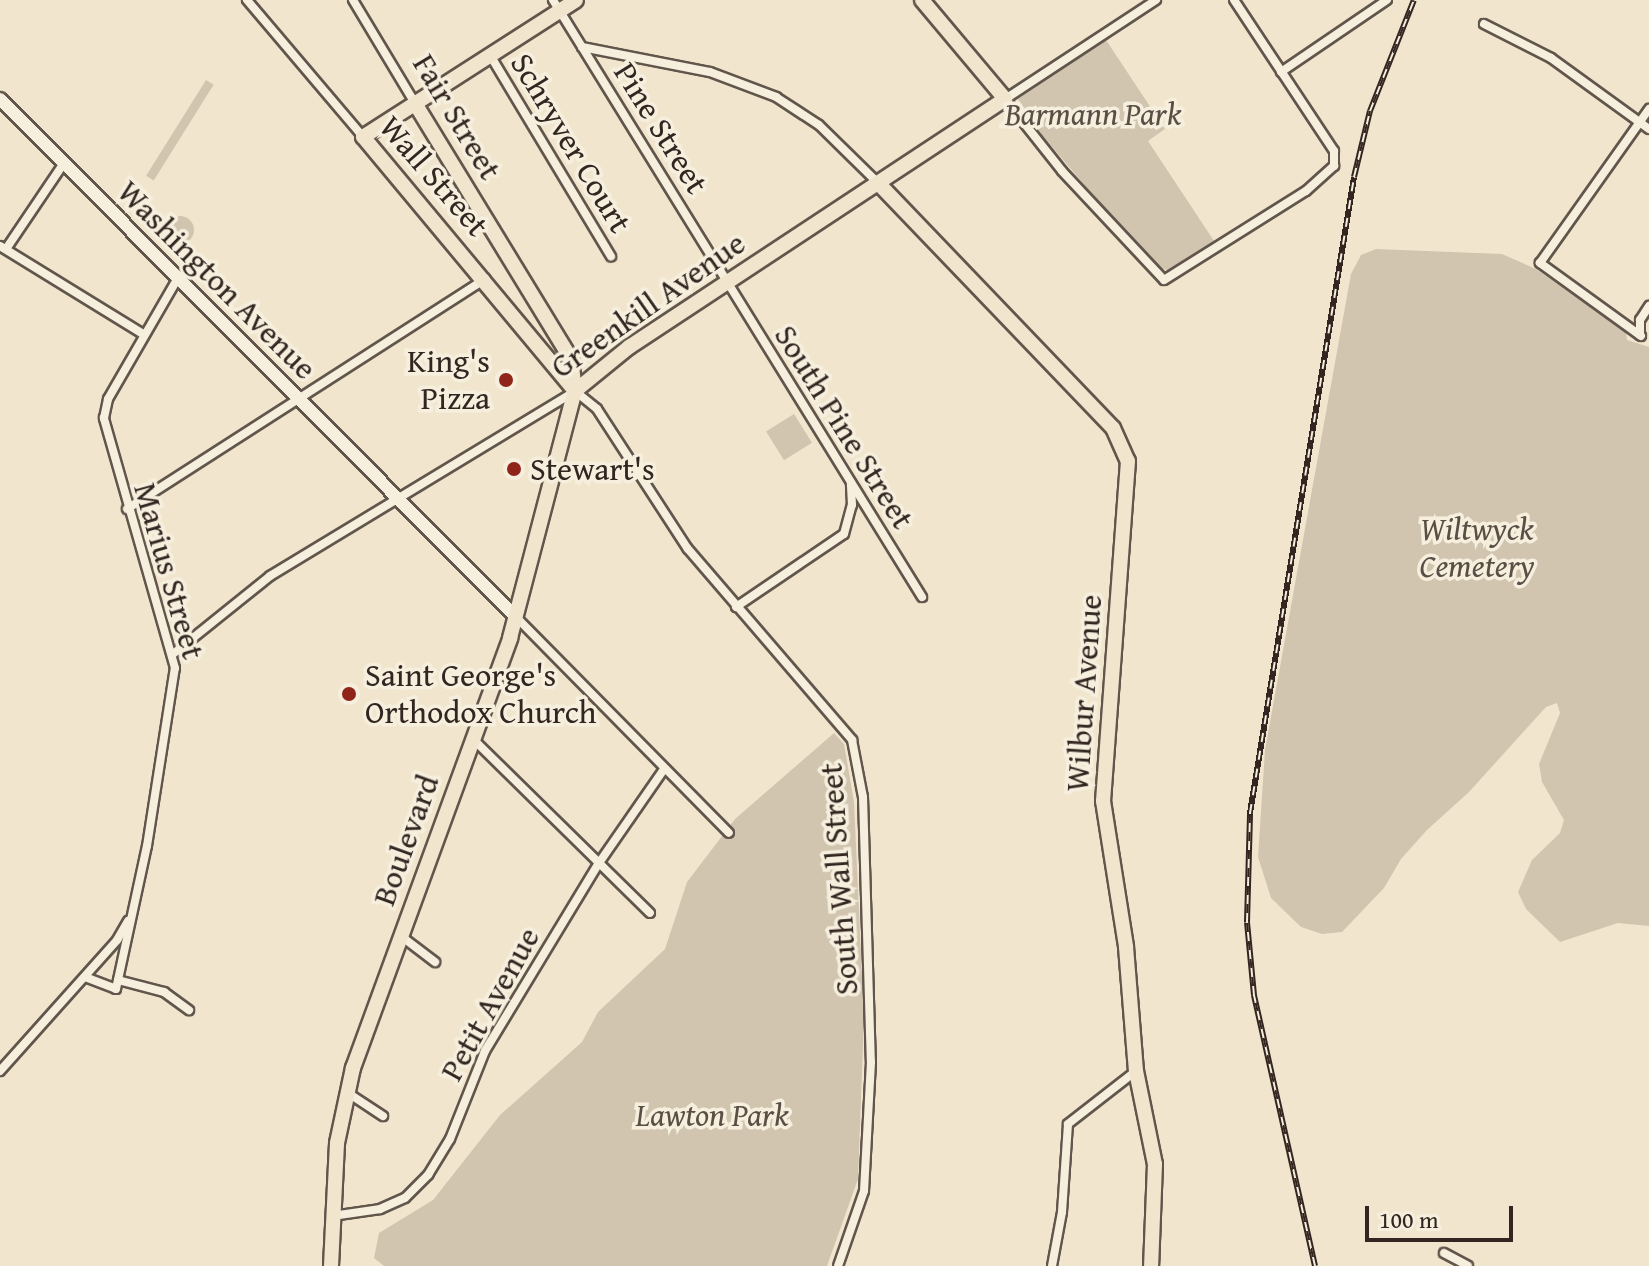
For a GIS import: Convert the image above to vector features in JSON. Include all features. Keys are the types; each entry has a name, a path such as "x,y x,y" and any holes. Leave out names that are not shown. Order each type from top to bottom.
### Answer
{"main road":[{"path":"363,137 490,55 556,5 576,0"},
{"path":"922,0 1005,99"},
{"name":"Washington Avenue","path":"0,99 516,617"},
{"name":"Greenkill Avenue","path":"575,391 594,371 1005,99"},
{"name":"Fair Street","path":"415,103 571,359 575,391"},
{"name":"Wall Street","path":"363,137 485,279 575,391"},
{"name":"Wilbur Avenue","path":"878,183 1113,428 1128,461 1102,770 1136,1071 1155,1164 1151,1266"},
{"name":"Boulevard","path":"331,1266 331,1216 347,1093 516,617 575,391"}],"street":[{"name":"Wall Street","path":"247,0 363,137"},
{"name":"Fair Street","path":"353,0 415,103"},
{"name":"Greenkill Avenue","path":"1005,99 1156,0"},
{"path":"1005,99 1062,171 1164,280 1326,177 1335,155 1234,0"},
{"path":"1281,72 1387,0"},
{"name":"Pine Street","path":"556,5 727,281"},
{"path":"1484,24 1551,58 1649,129"},
{"path":"582,47 710,72 776,97 819,125 878,183"},
{"name":"Schryver Court","path":"490,55 611,256"},
{"path":"1645,336 1542,269 1544,256 1649,109"},
{"path":"64,163 3,248 143,334"},
{"name":"Marius Street","path":"117,985 174,691 173,654 127,509 104,418 108,399 178,278"},
{"path":"127,509 485,279"},
{"name":"South Pine Street","path":"727,281 922,597"},
{"path":"1645,336 1640,320 1649,306"},
{"name":"Greenkill Avenue","path":"173,654 270,576 575,391"},
{"name":"South Wall Street","path":"575,391 597,409 688,549 846,730 859,766 871,1062 864,1191 838,1266"},
{"path":"736,607 844,534 852,505 851,483"},
{"path":"516,617 729,833"},
{"path":"473,739 650,913"},
{"name":"Petit Avenue","path":"331,1216 380,1209 405,1198 428,1175 450,1139 485,1051 599,863 664,769"},
{"path":"0,1071 117,940 134,906"},
{"path":"401,936 435,962"},
{"path":"85,977 164,992 189,1010"},
{"path":"1052,1266 1062,1212 1068,1124 1136,1071"},
{"path":"347,1093 383,1116"},
{"path":"1444,1253 1468,1266"}],"green space":[{"name":"Barmann Park","path":"1106,40 1165,129 1148,141 1216,244 1173,271 1154,267 1042,135 1018,99"},
{"path":"206,80 214,85 154,181 146,176"},
{"path":"180,216 190,220 194,230 190,240 180,244 170,240 166,230 170,220"},
{"name":"Wiltwyck Cemetery","path":"1376,249 1502,254 1536,269 1626,332 1627,340 1649,347 1649,926 1618,923 1560,942 1526,909 1518,892 1532,860 1560,833 1564,820 1542,782 1539,764 1560,713 1557,703 1546,707 1469,792 1427,830 1401,859 1384,888 1342,932 1322,934 1301,927 1271,898 1258,857 1265,750 1351,274 1361,255"},
{"path":"794,414 812,443 784,460 766,431"},
{"name":"Lawton Park","path":"834,733 844,744 854,802 864,1020 858,1179 827,1266 384,1266 374,1258 379,1233 433,1200 500,1115 582,1042 598,1012 665,949 687,882 735,819"}],"railway":[{"path":"1315,1266 1254,995 1247,922 1250,813 1354,177 1370,111 1414,0"}],"place":[{"name":"King's Pizza","path":"506,380"},
{"name":"Stewart's","path":"514,469"},
{"name":"Saint George's Orthodox Church","path":"349,694"}]}
